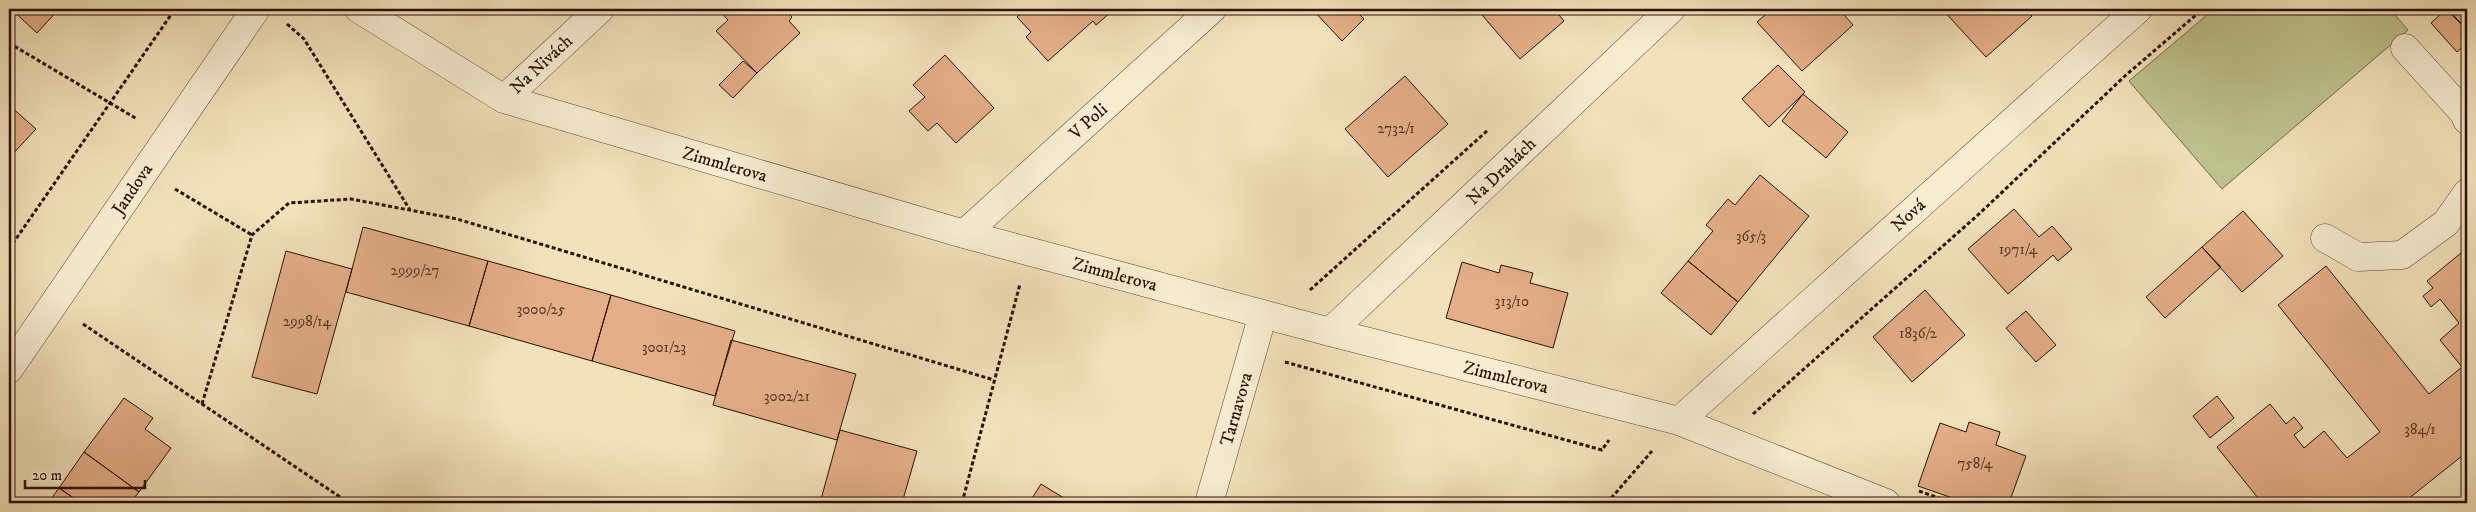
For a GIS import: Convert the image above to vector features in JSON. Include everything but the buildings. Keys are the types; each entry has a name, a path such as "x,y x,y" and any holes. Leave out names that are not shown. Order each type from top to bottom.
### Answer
{"street":[{"name":"Jandova","path":"9,369 256,9"},
{"name":"Zimmlerova","path":"359,9 504,99 1029,252 1330,332 1679,421 1886,503"},
{"name":"Na Nivách","path":"504,99 600,9"},
{"name":"V Poli","path":"964,234 1212,9"},
{"name":"Na Drahách","path":"1330,332 1671,9"},
{"name":"Nová","path":"1679,421 2122,14"},
{"path":"2405,48 2464,113 2467,120"},
{"path":"2325,238 2358,257 2402,256 2446,223 2467,193"},
{"name":"Tarnavova","path":"1209,503 1264,314"}],"path":[{"path":"9,249 176,9"},
{"path":"1759,422 1750,416 1979,214 2126,75 2203,9"},
{"path":"283,21 304,39 410,210"},
{"path":"9,43 168,137"},
{"path":"144,171 252,235"},
{"path":"202,404 252,235 289,203 351,199 457,219 994,380"},
{"path":"962,503 1029,252"},
{"path":"53,304 349,503"},
{"path":"1277,360 1602,450 1629,408"},
{"path":"1607,503 1679,421"},
{"path":"1917,490 1953,503"}],"green space":[{"path":"2214,9 2390,9 2408,30 2222,189 2129,81"}]}
